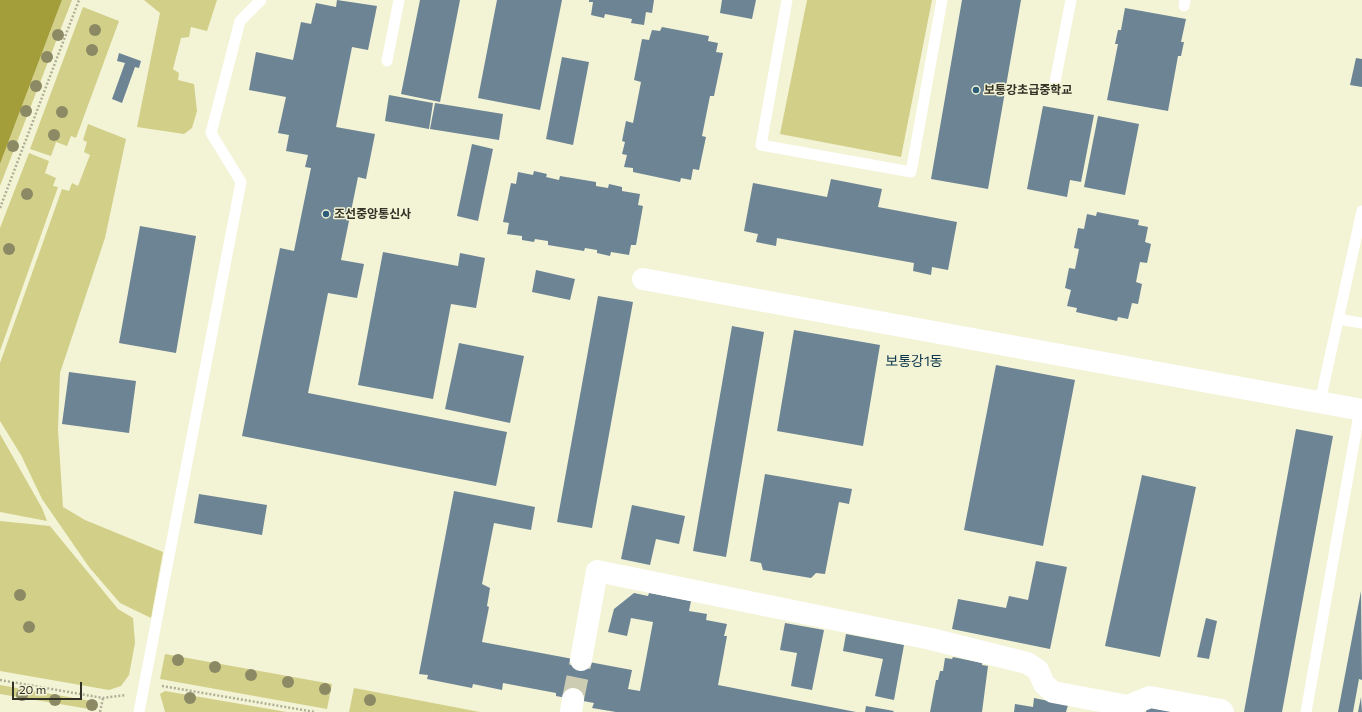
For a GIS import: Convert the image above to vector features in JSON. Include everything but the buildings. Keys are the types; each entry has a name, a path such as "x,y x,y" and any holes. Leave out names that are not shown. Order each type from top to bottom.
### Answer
{"street":[{"path":"643,280 1361,410"},
{"path":"581,660 597,571 931,639 1027,663 1038,670 1044,684 1053,692 1128,706 1150,696 1221,710 1223,712"}],"lane":[{"path":"139,712 145,690 241,182 211,133 240,21 261,0"},
{"path":"388,61 399,0"},
{"path":"787,0 761,145 910,172 942,0"},
{"path":"1054,87 1070,0"},
{"path":"1320,402 1362,212"},
{"path":"1338,319 1362,323"},
{"path":"1306,712 1361,410"}],"path":[{"path":"0,208 79,0"},
{"path":"0,680 103,698 120,696 163,685 315,712"},
{"path":"100,712 103,698"}],"shaded area":[{"path":"0,0 62,0 0,164"},
{"path":"62,0 72,0 0,186 0,164"},
{"path":"144,0 217,0 207,31 191,27 189,37 181,38 173,69 179,73 178,80 194,84 197,111 192,128 184,134 137,127 160,13"},
{"path":"807,0 932,0 901,157 780,134"},
{"path":"83,7 119,21 76,138 71,136 67,146 56,142 51,156 30,149"},
{"path":"88,124 126,139 105,238 60,373 58,430 63,507 85,520 163,552 151,618 120,603 89,567 42,499 21,455 0,421 0,363 62,189 69,191 72,183 78,186 90,155 84,152 87,142 83,140"},
{"path":"29,153 49,161 45,173 56,178 53,186 58,187 0,351 0,228"},
{"path":"0,434 42,508 47,521 0,512"},
{"path":"0,521 50,526 118,609 133,618 135,643 129,675 121,686 109,690 0,671"},
{"path":"165,654 332,684 327,709 160,679"},
{"path":"0,685 97,702 95,710 0,694"},
{"path":"354,688 480,712 349,712"},
{"path":"165,691 287,712 165,712 160,694"}],"tunnel":[{"path":"573,699 581,660"}],"place":[{"name":"보통강초급중학교","path":"976,90"},
{"name":"조선중앙통신사","path":"326,214"}],"district":[{"name":"보통강1동","path":"914,361"}]}
